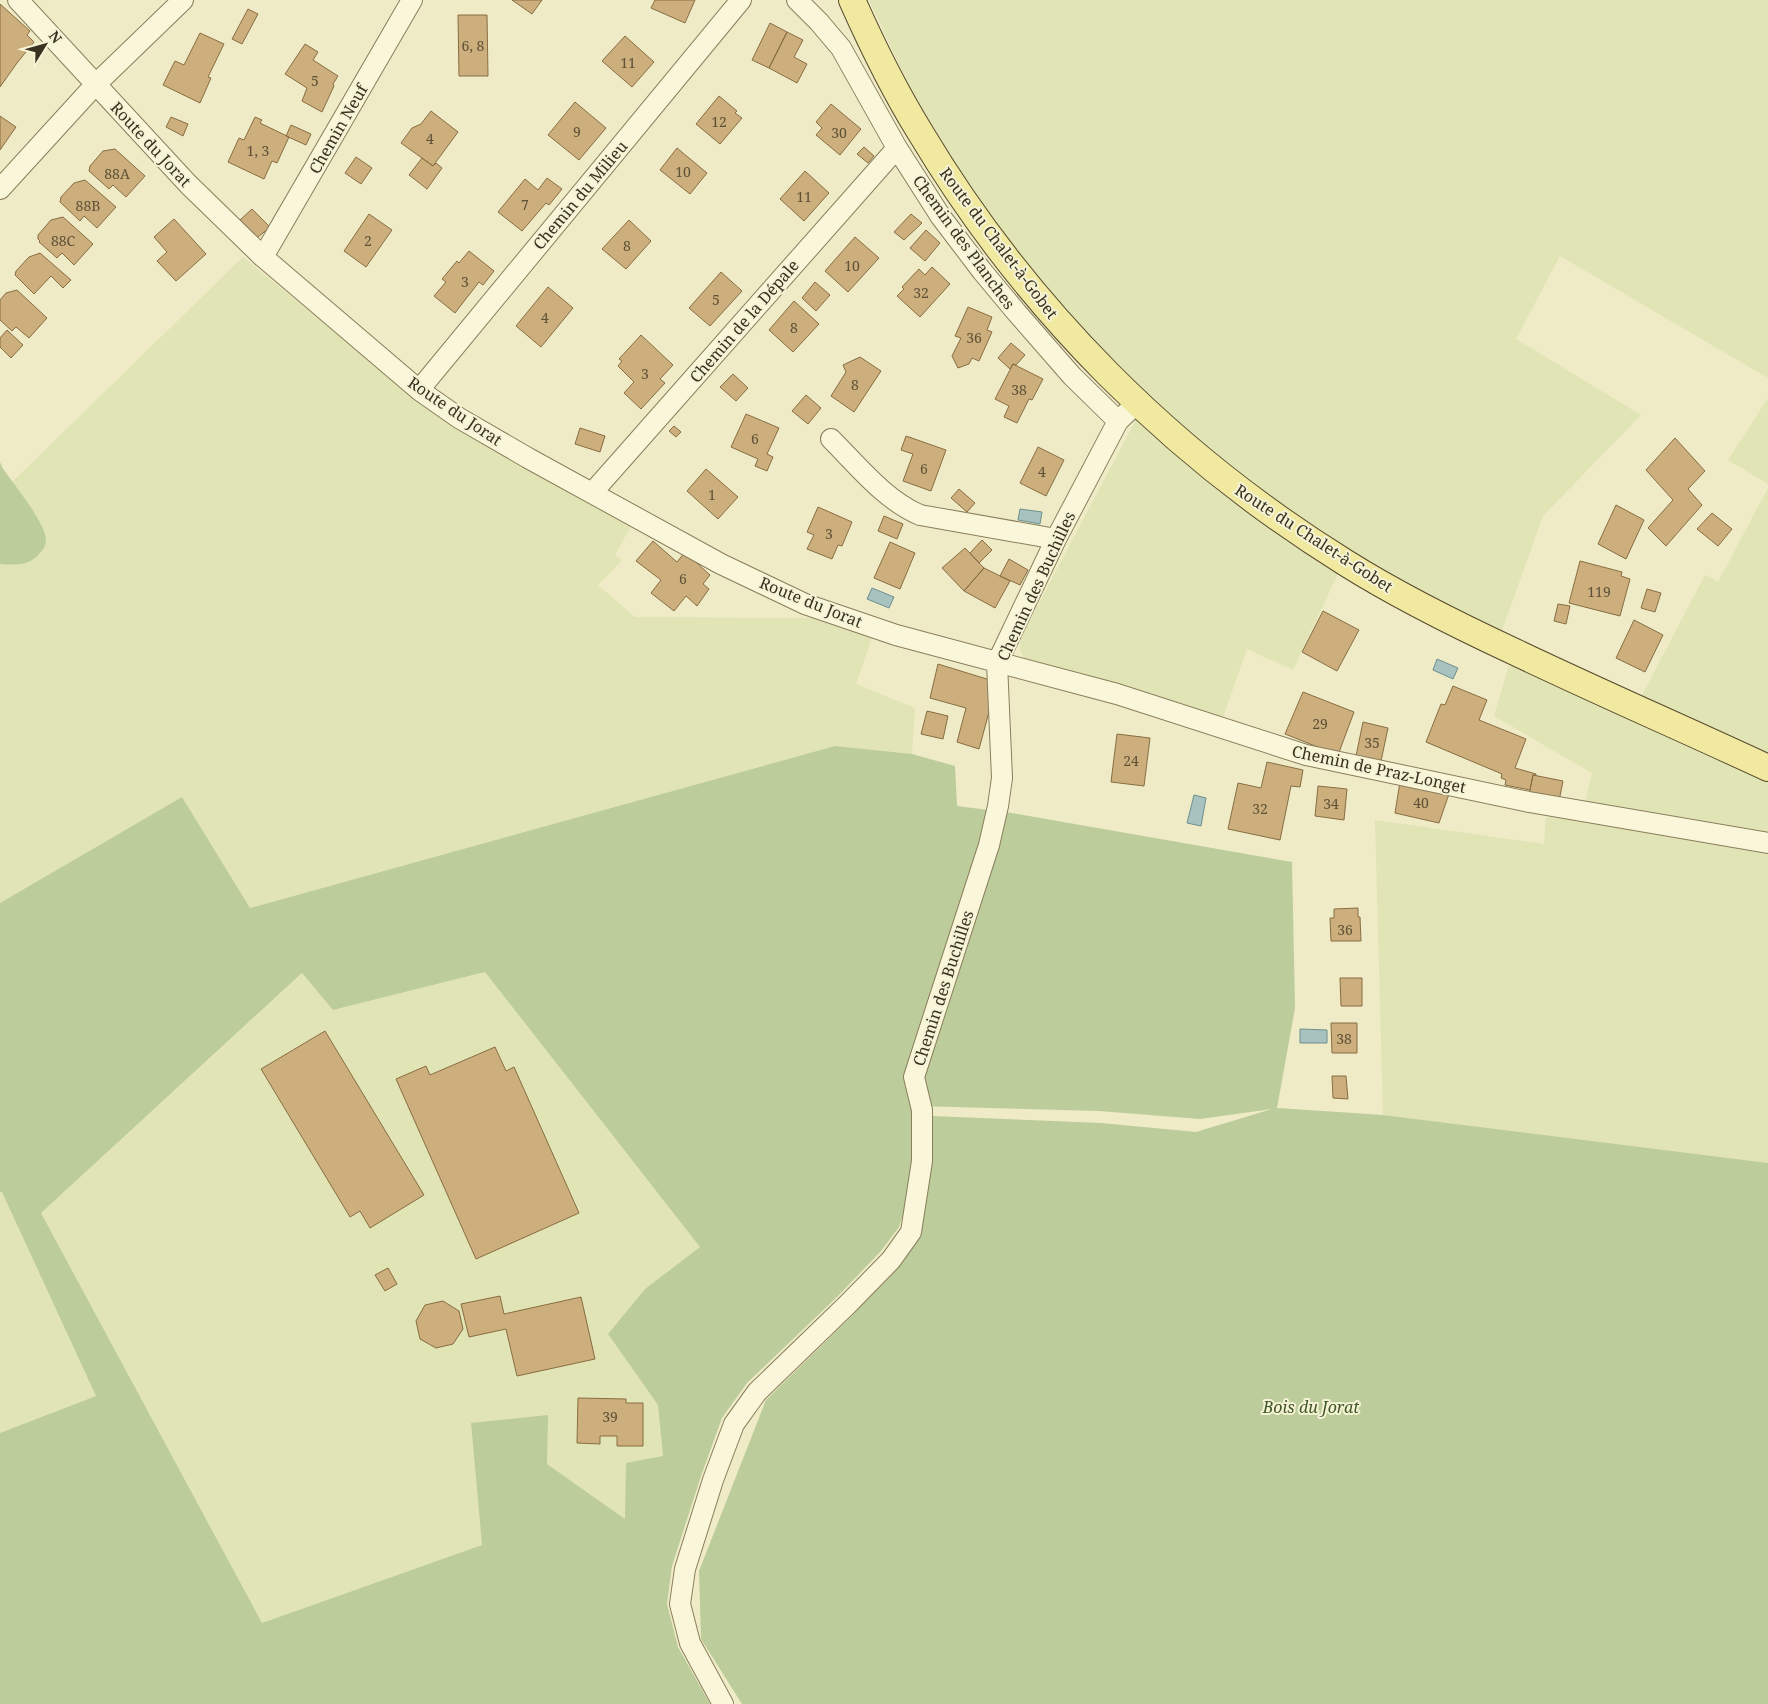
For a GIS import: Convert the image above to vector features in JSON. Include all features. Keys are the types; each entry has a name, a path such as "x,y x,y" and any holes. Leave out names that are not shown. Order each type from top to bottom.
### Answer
{"main road":[{"name":"Route du Chalet-à-Gobet","path":"852,0 874,48 914,123 962,198 1021,278 1097,364 1137,403 1204,462 1269,512 1346,563 1397,593 1449,621 1555,672 1768,768"}],"street":[{"name":"Route du Jorat","path":"18,0 188,184 263,257 418,390 460,418 592,494 721,564 805,604 896,636 997,663"},
{"path":"0,189 95,85 183,0"},
{"name":"Chemin Neuf","path":"263,257 412,0"},
{"name":"Chemin du Milieu","path":"418,390 741,0"},
{"name":"Chemin des Planches","path":"797,0 841,48 897,148 941,217 982,271 1016,313 1072,376 1118,421"},
{"name":"Chemin de la Dépale","path":"592,494 897,148"},
{"name":"Chemin des Buchilles","path":"723,1704 690,1643 680,1604 684,1569 713,1480 734,1424 757,1392 891,1260 911,1232 922,1161 922,1110 914,1077 989,845 998,806 1002,778 997,663 1056,539 1118,421 1137,403"},
{"path":"831,439 894,501 907,510 920,515 1056,539"},
{"name":"Chemin de Praz-Longet","path":"997,663 1117,694 1306,755 1529,802 1768,843"}],"green space":[{"path":"869,0 1768,0 1768,378 1560,256 1516,339 1641,415 1543,516 1500,636 1348,552 1293,670 1247,649 1223,717 1024,659 1020,649 1021,637 1148,397 1030,273 927,124"},
{"path":"243,257 416,399 633,522 615,555 622,560 598,585 635,617 817,618 872,638 856,684 915,708 912,754 835,746 250,908 182,797 0,903 0,564 13,565 39,520 12,482"},
{"path":"1768,398 1768,484 1728,460"},
{"path":"0,462 35,513 44,532 46,540 44,548 35,558 26,563 0,564"},
{"path":"1768,488 1768,1163 1383,1115 1375,820 1544,844 1546,817 1581,820 1592,773 1494,716 1509,665 1630,718 1705,575 1718,582"},
{"name":"Bois du Jorat","path":"835,746 912,754 955,766 957,806 1012,813 1292,862 1295,1008 1277,1108 1383,1115 1768,1163 1768,1704 742,1704 701,1639 699,1571 766,1400 853,1315 921,1233 930,1161 932,1116 1101,1123 1196,1132 1272,1109 1200,1119 1099,1111 917,1106 914,1162 906,1205 899,1227 881,1251 838,1296 747,1383 722,1418 701,1476 672,1566 667,1604 678,1647 710,1704 0,1704 0,1433 96,1396 2,1192 0,1192 0,903 182,797 250,908","holes":["485,972 700,1247 645,1289 608,1334 658,1405 663,1456 626,1463 625,1519 547,1464 548,1415 471,1423 482,1545 262,1623 41,1213 302,973 333,1010"]},
{"path":"485,972 700,1247 645,1289 608,1334 658,1405 663,1456 625,1519 547,1464 471,1423 482,1545 262,1623 41,1213 303,973 333,1010"},
{"path":"2,1191 96,1396 0,1433 0,1192"}],"water":[{"path":"1020,509 1042,512 1040,524 1018,520"},
{"path":"872,588 894,597 889,608 867,599"},
{"path":"1437,659 1458,668 1453,679 1433,670"},
{"path":"1194,795 1206,798 1201,826 1187,823"},
{"path":"1300,1029 1327,1030 1327,1043 1300,1043"}],"building":[{"path":"512,0 542,0 532,14"},
{"path":"655,0 695,0 685,23 651,8"},
{"path":"0,4 30,31 27,35 34,42 0,87"},
{"path":"248,9 258,14 242,44 232,39"},
{"path":"458,15 487,15 488,76 459,76"},
{"path":"770,23 787,32 769,68 752,60"},
{"path":"787,32 803,40 794,57 807,64 797,83 769,68"},
{"path":"200,33 224,44 208,77 211,78 200,103 163,85 175,61 184,65"},
{"path":"625,36 654,62 632,87 602,61"},
{"path":"305,44 318,52 313,60 338,76 322,112 302,101 307,88 285,74"},
{"path":"719,96 737,111 735,113 742,118 720,144 696,124"},
{"path":"575,102 606,128 579,160 548,135"},
{"path":"831,104 861,129 840,155 816,135 822,128 816,122"},
{"path":"431,111 458,132 433,166 401,143 412,128 421,124"},
{"path":"0,116 16,127 0,150"},
{"path":"171,117 188,124 183,136 166,127"},
{"path":"255,117 262,120 260,123 289,137 277,163 272,161 264,179 228,162 239,138 244,140"},
{"path":"291,125 311,134 306,145 286,136"},
{"path":"864,147 874,156 868,163 857,154"},
{"path":"677,148 707,173 690,194 660,170"},
{"path":"115,149 145,176 126,197 113,185 109,189 89,171 90,166 103,151"},
{"path":"356,157 372,168 361,184 345,173"},
{"path":"422,158 433,166 436,163 442,168 427,189 409,175"},
{"path":"805,171 829,193 804,221 780,199"},
{"path":"547,178 562,189 549,205 546,203 522,231 498,212 525,179 538,190"},
{"path":"85,180 116,207 97,228 84,216 80,221 60,202 61,197 74,183"},
{"path":"252,209 270,227 257,238 240,220"},
{"path":"369,214 392,230 366,267 344,251"},
{"path":"911,214 922,223 904,240 894,232"},
{"path":"63,217 93,244 74,265 62,253 57,258 38,239 38,235 51,220"},
{"path":"174,219 206,254 176,281 157,261 167,252 154,237"},
{"path":"629,220 651,241 626,269 602,249"},
{"path":"926,230 940,243 925,261 910,248"},
{"path":"855,237 879,258 848,292 825,271"},
{"path":"469,251 494,271 483,285 479,282 455,313 434,296 446,282 442,279 457,261 459,263"},
{"path":"40,253 71,280 63,288 51,276 34,294 15,275 16,271 29,257"},
{"path":"932,267 950,284 920,317 897,296 904,289 902,287 919,269 925,275"},
{"path":"721,272 742,291 710,326 689,308"},
{"path":"815,282 830,295 816,311 802,298"},
{"path":"548,287 573,308 541,347 516,326"},
{"path":"17,290 47,318 29,338 16,327 12,331 0,320 0,300 6,293"},
{"path":"794,301 819,324 793,352 769,330"},
{"path":"968,307 992,317 987,330 992,332 979,361 972,358 969,364 958,368 952,356 961,338 955,336"},
{"path":"7,330 23,345 11,358 0,347 0,338"},
{"path":"641,335 673,365 660,379 665,383 641,409 624,393 634,382 618,366 622,361 619,359"},
{"path":"1011,343 1025,355 1016,365 1013,364 1010,369 998,358"},
{"path":"860,357 881,371 854,412 831,396 846,372 843,365"},
{"path":"1013,364 1043,379 1032,400 1029,399 1017,423 1004,417 1009,406 995,399"},
{"path":"733,374 748,388 736,401 720,387"},
{"path":"806,395 821,408 808,424 792,411"},
{"path":"746,414 779,428 767,454 773,457 767,471 755,466 758,459 731,447"},
{"path":"674,426 681,432 676,437 669,431"},
{"path":"580,428 605,436 600,452 575,444"},
{"path":"906,436 946,450 931,491 903,481 913,454 901,450"},
{"path":"1675,438 1705,471 1688,489 1702,505 1666,546 1648,528 1673,500 1646,470"},
{"path":"1038,447 1064,460 1046,496 1020,483"},
{"path":"706,469 738,497 718,519 687,491"},
{"path":"959,489 975,503 967,512 951,498"},
{"path":"1616,505 1644,520 1626,559 1598,544"},
{"path":"818,507 852,522 842,546 838,545 832,559 807,549 814,535 807,532"},
{"path":"1712,513 1732,529 1718,546 1697,529"},
{"path":"884,516 903,524 897,539 878,531"},
{"path":"982,540 992,550 979,563 970,553"},
{"path":"653,541 677,562 685,552 710,575 703,584 709,589 697,606 686,596 674,611 651,593 661,580 636,561"},
{"path":"890,542 915,553 900,589 874,578"},
{"path":"965,548 984,568 964,591 942,568"},
{"path":"1009,559 1028,570 1020,585 1000,576"},
{"path":"1580,561 1622,572 1621,576 1630,579 1620,616 1569,603"},
{"path":"984,568 1010,581 995,608 964,591"},
{"path":"1647,589 1661,593 1655,612 1641,608"},
{"path":"1558,604 1570,606 1566,624 1554,621"},
{"path":"1323,611 1359,630 1337,671 1302,652"},
{"path":"1634,620 1663,635 1645,672 1616,658"},
{"path":"938,664 990,680 992,701 979,749 957,742 966,708 930,698"},
{"path":"1453,686 1487,700 1479,720 1526,739 1515,768 1536,774 1533,775 1530,790 1505,785 1506,780 1501,778 1502,774 1426,742 1441,704 1445,705"},
{"path":"1303,692 1354,712 1338,755 1285,734"},
{"path":"927,711 948,716 943,739 921,734"},
{"path":"1363,722 1388,728 1381,761 1356,756"},
{"path":"1117,734 1150,738 1144,786 1111,782"},
{"path":"1267,762 1303,770 1300,787 1291,786 1280,840 1228,829 1238,783 1261,788"},
{"path":"1533,775 1563,781 1559,801 1529,795"},
{"path":"1400,782 1450,791 1439,823 1395,813"},
{"path":"1318,786 1347,789 1344,820 1315,816"},
{"path":"1358,908 1361,941 1331,941 1330,918 1334,918 1334,909"},
{"path":"1340,978 1362,978 1362,1006 1341,1006"},
{"path":"1331,1023 1357,1023 1357,1053 1332,1053"},
{"path":"325,1031 424,1195 370,1228 360,1211 350,1217 261,1069"},
{"path":"495,1047 506,1071 514,1067 579,1213 476,1259 396,1079 426,1066 430,1075"},
{"path":"1332,1076 1346,1076 1348,1099 1333,1098"},
{"path":"388,1268 397,1284 385,1291 375,1275"},
{"path":"500,1296 504,1314 581,1297 595,1359 517,1376 506,1329 469,1337 461,1304"},
{"path":"443,1301 459,1311 463,1329 453,1344 436,1348 420,1339 416,1321 425,1305"},
{"path":"578,1398 626,1399 626,1403 643,1403 643,1446 617,1446 617,1436 600,1436 600,1444 577,1443"}]}
